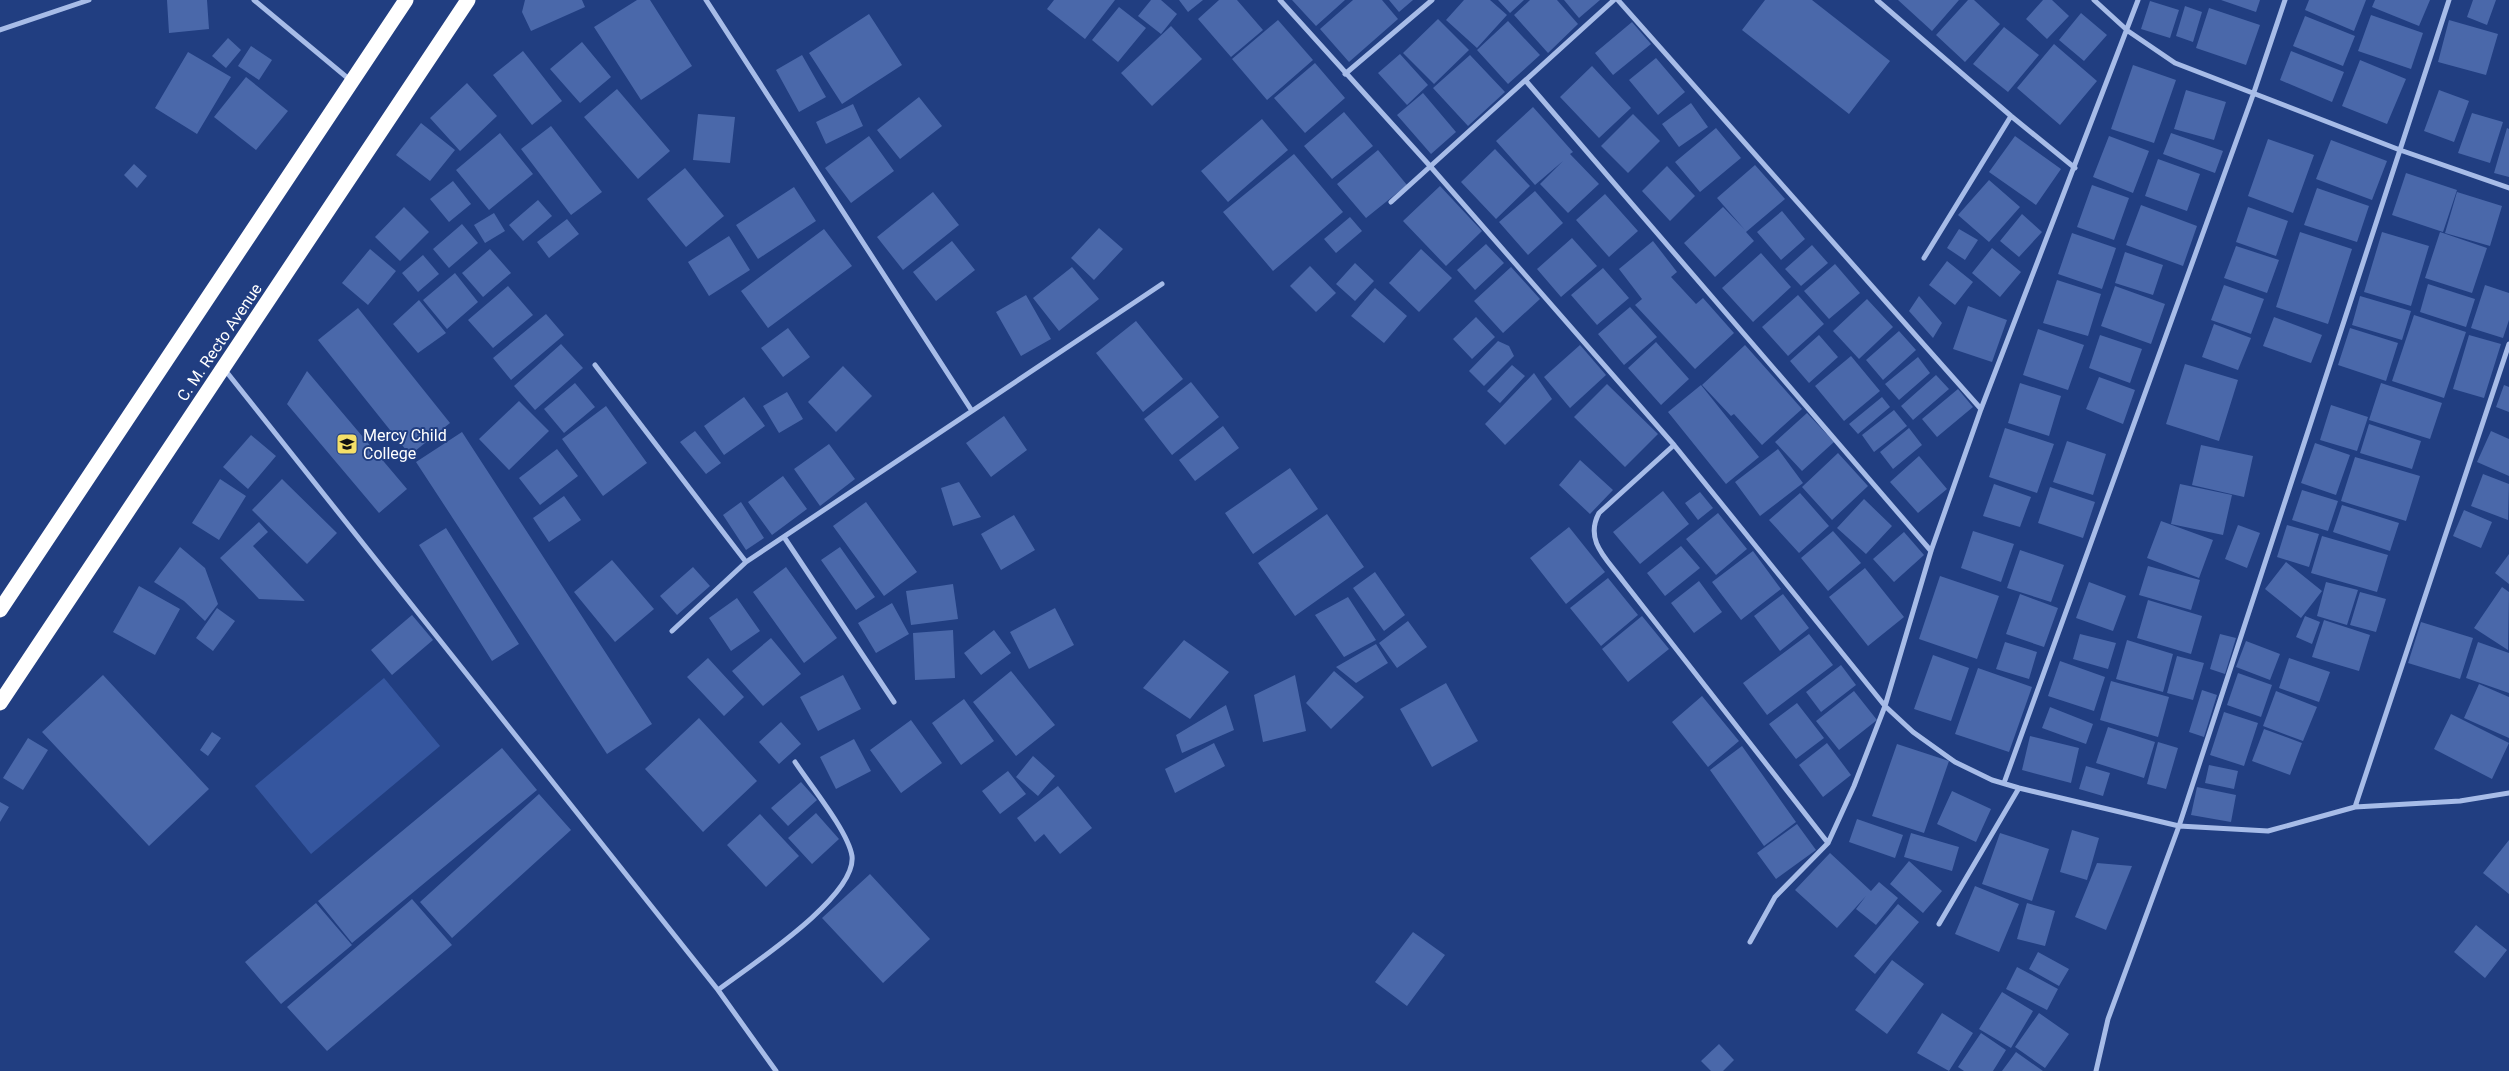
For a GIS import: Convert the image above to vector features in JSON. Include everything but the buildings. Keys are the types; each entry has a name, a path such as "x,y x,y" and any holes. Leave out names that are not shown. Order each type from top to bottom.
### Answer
{"highway":[{"name":"C. M. Recto Avenue","path":"0,610 406,0"},
{"name":"C. M. Recto Avenue","path":"0,703 468,0"}],"street":[{"path":"0,30 89,0"},
{"path":"254,0 352,82"},
{"path":"706,0 972,411"},
{"path":"1280,0 1430,166 1674,445 1885,706 1913,732 1955,762 2019,788 2179,826 2268,831 2355,807 2460,801 2509,793"},
{"path":"1345,74 1432,0"},
{"path":"1391,202 1614,0"},
{"path":"1618,0 1981,409"},
{"path":"1877,0 2010,116 2075,168"},
{"path":"2094,0 2128,30 2175,63 2253,95 2400,150 2509,188"},
{"path":"1750,942 1775,897 1828,843 1854,786 1885,706 1930,550 1981,409 2138,0"},
{"path":"2004,783 2253,95 2285,0"},
{"path":"2096,1071 2108,1019 2179,826 2449,0"},
{"path":"1526,81 1930,550"},
{"path":"1924,258 2010,116"},
{"path":"672,632 746,562 1162,284"},
{"path":"2355,807 2509,344"},
{"path":"2503,360 2509,363"},
{"path":"595,365 746,562"},
{"path":"223,367 718,990 776,1071"},
{"path":"1674,445 1599,513 1593,525 1594,540 1623,581 1828,843"},
{"path":"784,536 894,702"},
{"path":"718,990 783,943 834,896 846,878 852,858 848,842 794,762"},
{"path":"1939,924 2019,788"}],"shaded area":[{"path":"384,678 440,746 311,854 255,786"}],"place":[{"name":"Mercy Child College","path":"347,444"}]}
